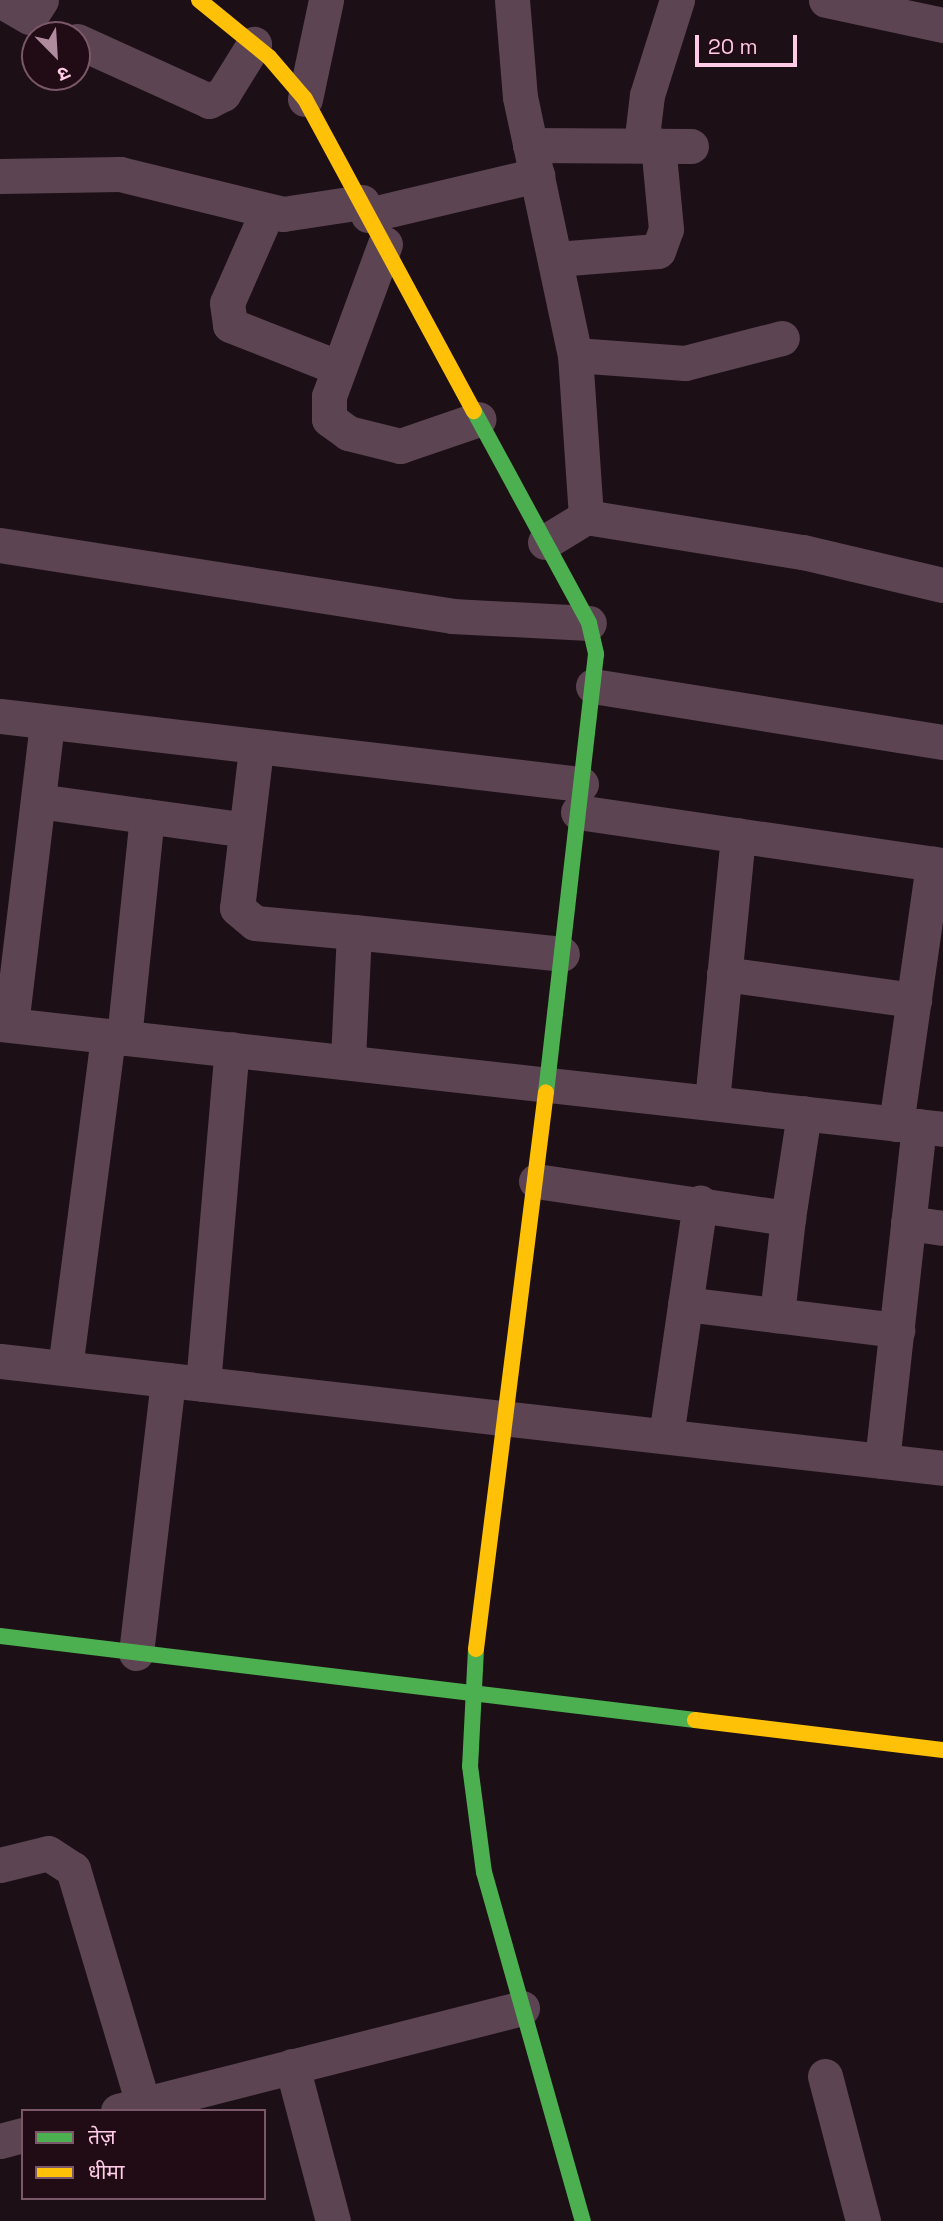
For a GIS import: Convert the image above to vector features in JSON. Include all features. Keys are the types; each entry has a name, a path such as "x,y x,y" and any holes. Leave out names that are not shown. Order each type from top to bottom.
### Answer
{"street":[{"path":"0,0 35,8 50,21"},
{"path":"199,0 254,44 305,99 589,623 596,654 509,1418 470,1694 470,1766 484,1872 583,2221"},
{"path":"305,99 326,0"},
{"path":"512,0 533,160 575,355 586,517"},
{"path":"556,259 658,251 666,229 663,145 650,87 677,0"},
{"path":"826,0 943,24"},
{"path":"91,47 209,101 223,94 254,44"},
{"path":"0,176 120,174 267,212 372,220 533,160 663,145"},
{"path":"267,212 227,303 230,325 339,368"},
{"path":"372,220 339,368 327,407 336,428 400,446 479,419"},
{"path":"575,355 685,363 782,338"},
{"path":"545,542 586,517 815,555 943,585"},
{"path":"0,545 452,617 589,623"},
{"path":"593,686 943,742"},
{"path":"0,716 47,725 256,749 580,798 738,835 938,864 914,1000 919,1126 882,1461"},
{"path":"47,725 38,801 13,892 6,1025 548,1081 919,1126"},
{"path":"256,749 237,908 242,917 562,954"},
{"path":"38,801 246,830"},
{"path":"65,1368 147,816"},
{"path":"712,1101 738,835"},
{"path":"348,1060 354,932"},
{"path":"724,974 914,1000"},
{"path":"203,1384 232,1049"},
{"path":"777,1315 804,1113"},
{"path":"536,1181 700,1202 788,1218"},
{"path":"666,1436 700,1202"},
{"path":"908,1223 943,1228"},
{"path":"685,1304 897,1330"},
{"path":"0,1361 943,1468"},
{"path":"136,1653 168,1380"},
{"path":"0,1636 943,1750"},
{"path":"0,1865 48,1853 73,1869 131,2108 522,2008"},
{"path":"292,2066 333,2221"},
{"path":"825,2076 863,2221"},
{"path":"0,2141 21,2136"}],"traffic: fast":[{"path":"474,411 589,623 596,654 546,1092"},
{"path":"0,1636 695,1720"},
{"path":"476,1649 470,1766 484,1872 583,2221"}],"traffic: slow":[{"path":"199,0 269,57 305,99 474,411"},
{"path":"476,1649 546,1092"},
{"path":"695,1720 943,1750"}]}
